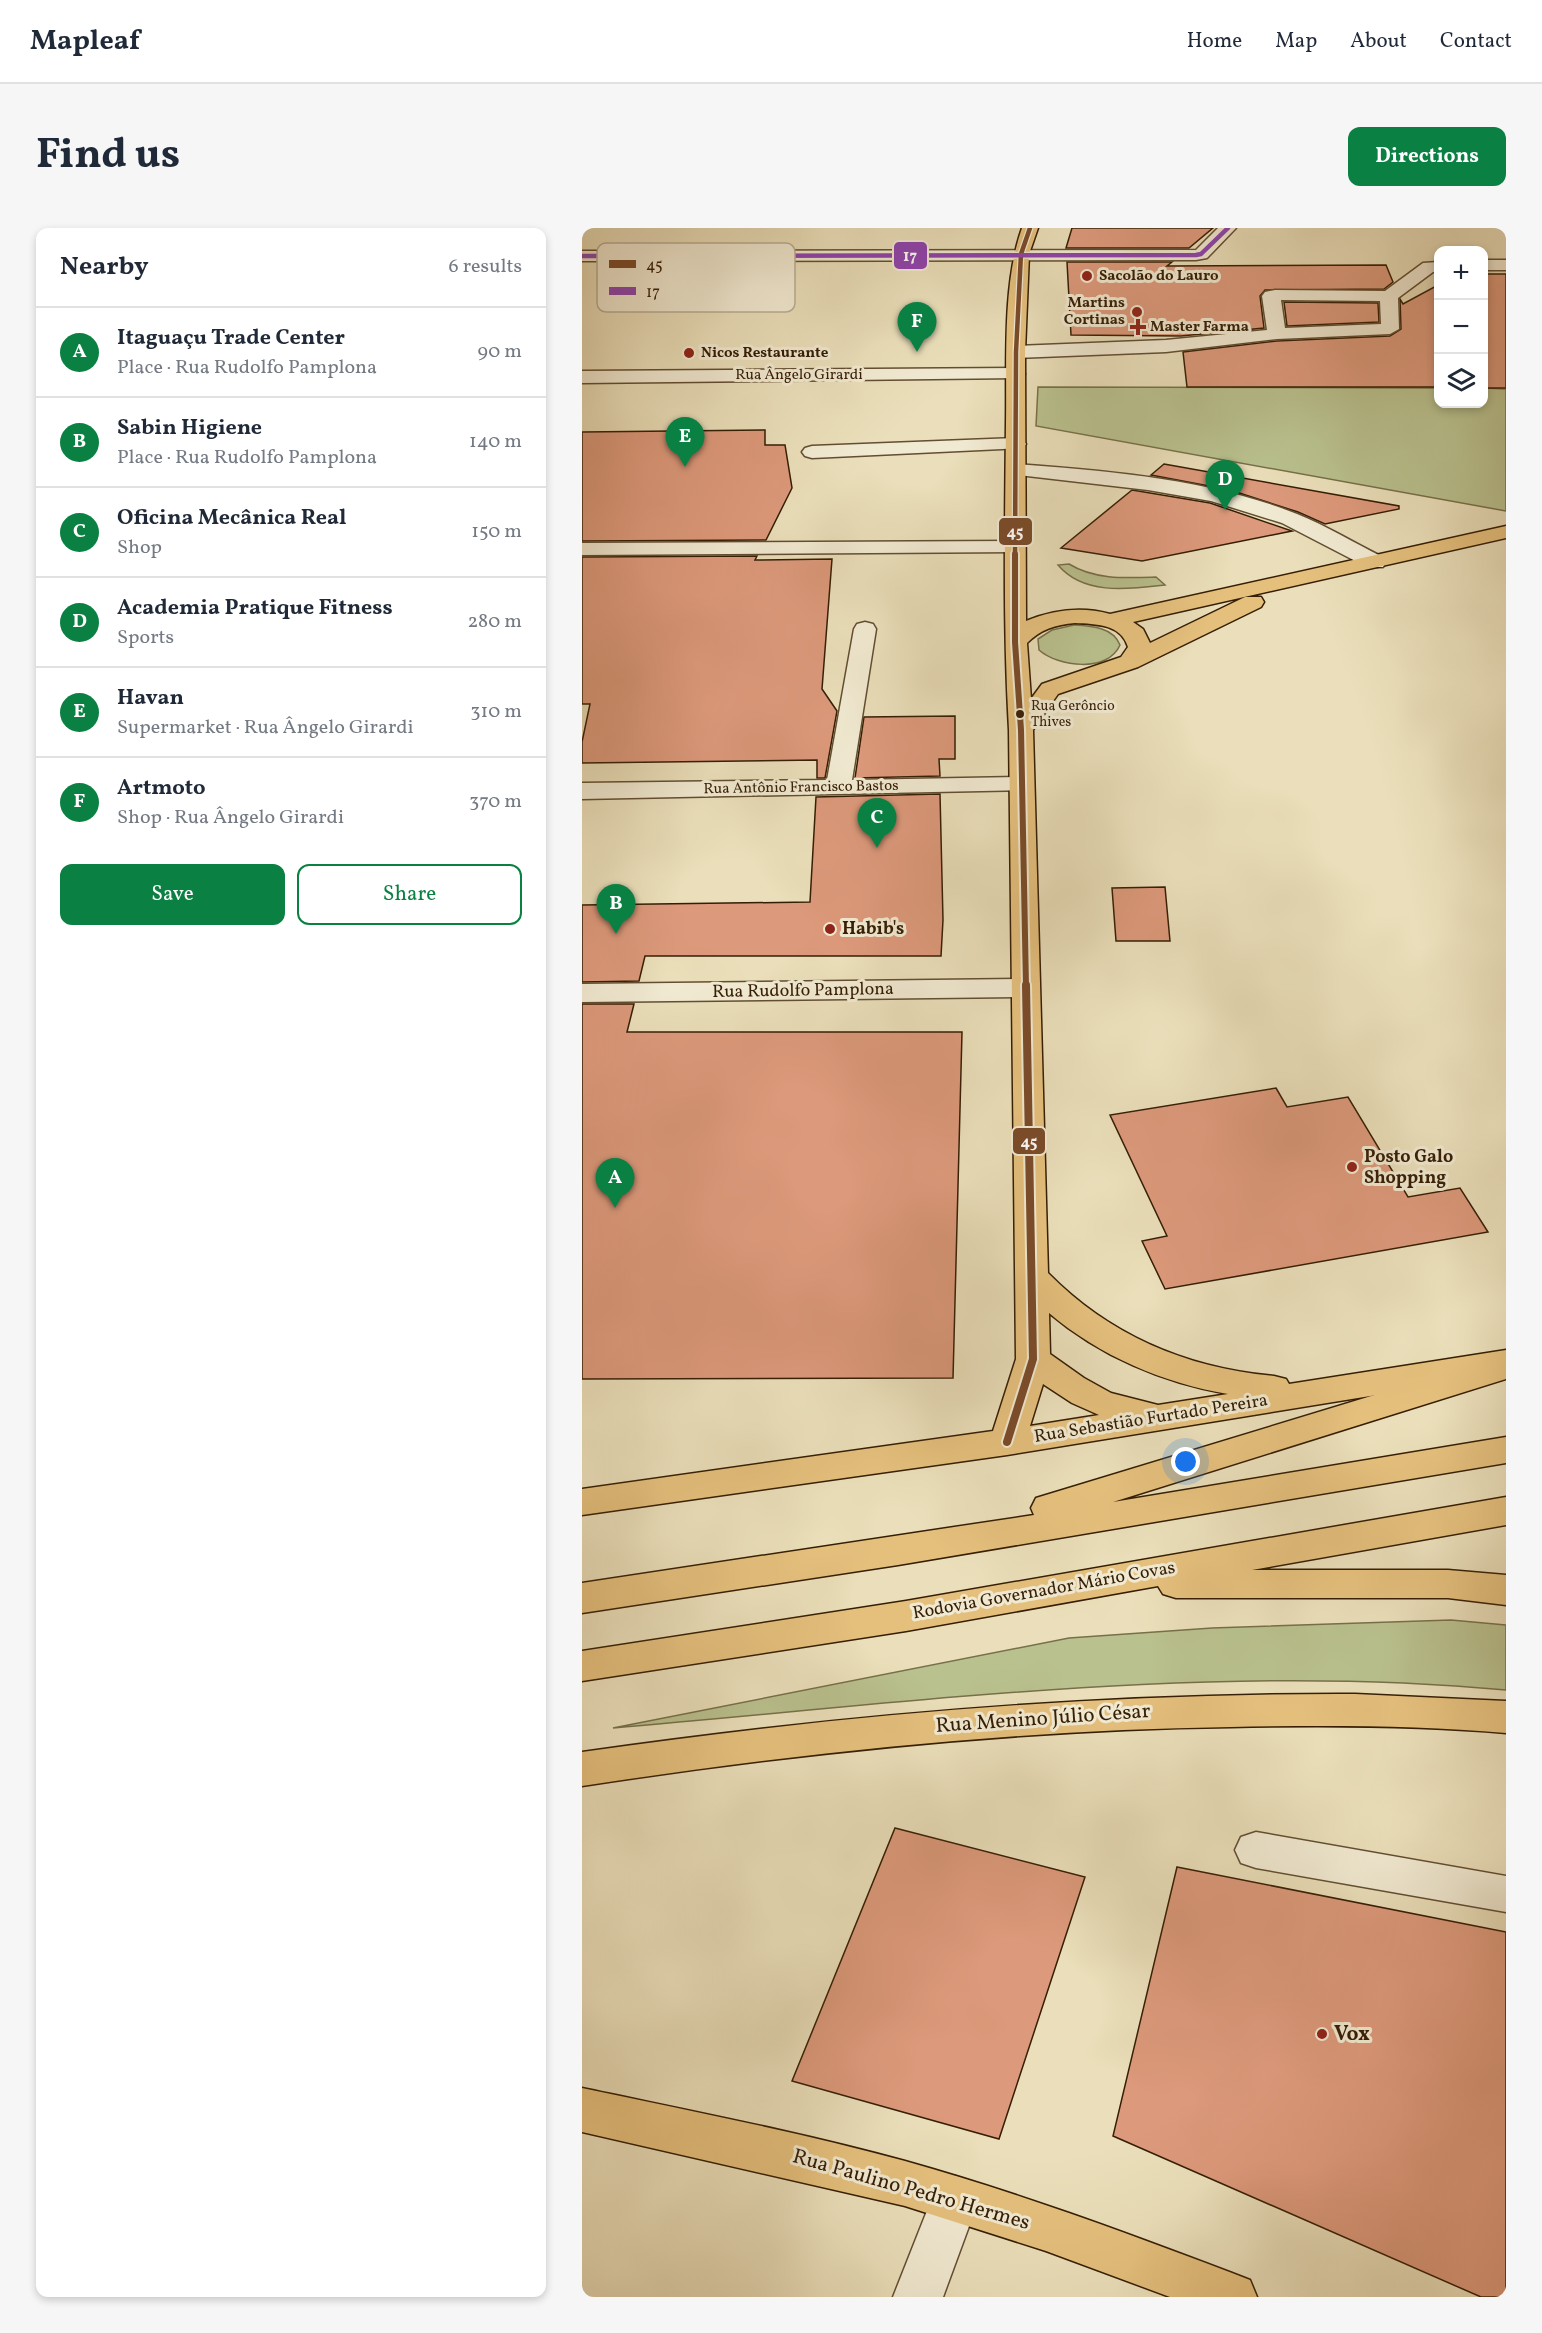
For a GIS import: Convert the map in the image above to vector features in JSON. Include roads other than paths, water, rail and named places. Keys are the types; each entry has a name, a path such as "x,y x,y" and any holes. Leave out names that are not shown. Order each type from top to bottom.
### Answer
{"main road":[{"path":"1007,1442 1033,1359 1021,730 1014,554 1016,352 1021,254 1030,228"},
{"path":"1014,554 1037,599 1047,609 1071,616 1111,620 1506,532"},
{"path":"1021,730 1050,689 1130,662 1298,580"},
{"path":"1016,647 1020,632 1033,624 1071,616"},
{"path":"1111,620 1127,627 1137,635 1142,645 1139,654 1130,662"},
{"path":"1016,647 1040,668 1067,674 1101,673"},
{"path":"1030,1275 1064,1308 1106,1337 1157,1362 1243,1386 1327,1390"},
{"path":"1033,1359 1066,1385 1093,1400 1124,1411 1172,1416"},
{"name":"Rua Sebastião Furtado Pereira","path":"582,1502 1007,1442 1506,1362"},
{"path":"898,1551 1084,1498 1506,1367"},
{"path":"582,1598 898,1551 1506,1450"},
{"name":"Rodovia Governador Mário Covas","path":"582,1666 906,1616 1506,1510"},
{"path":"1087,1584 1448,1584 1506,1590"},
{"name":"Rua Menino Júlio César","path":"582,1769 878,1730 1140,1711 1359,1710 1506,1717"},
{"name":"Rua Paulino Pedro Hermes","path":"582,2110 858,2171 955,2199 1121,2254 1232,2297"}],"street":[{"path":"795,255 1199,255 1228,228"},
{"path":"582,256 597,256"},
{"path":"1488,265 1506,265"},
{"path":"1277,334 1271,296 1389,296 1428,267 1434,267"},
{"path":"1016,352 1166,346 1277,334 1390,329 1389,296"},
{"name":"Rua Ângelo Girardi","path":"582,377 804,385 1016,374"},
{"path":"812,452 1016,444"},
{"path":"1016,470 1107,477 1182,489 1278,514 1375,562"},
{"path":"582,549 1014,554"},
{"path":"838,788 865,629"},
{"name":"Rua Antônio Francisco Bastos","path":"582,791 1021,785"},
{"name":"Rua Rudolfo Pamplona","path":"582,993 1025,988"},
{"path":"1256,1850 1506,1894"},
{"path":"918,2297 955,2199"}],"place":[{"name":"Sacolão do Lauro","path":"1087,276"},
{"name":"Martins Cortinas","path":"1137,312"},
{"name":"Master Farma","path":"1138,327"},
{"name":"Artmoto","path":"917,352"},
{"name":"Nicos Restaurante","path":"689,353"},
{"name":"Havan","path":"685,467"},
{"name":"Academia Pratique Fitness","path":"1225,510"},
{"name":"Rua Gerôncio Thives","path":"1020,714"},
{"name":"Oficina Mecânica Real","path":"877,848"},
{"name":"Habib's","path":"830,929"},
{"name":"Sabin Higiene","path":"616,934"},
{"name":"Posto Galo Shopping","path":"1352,1167"},
{"name":"Itaguaçu Trade Center","path":"615,1208"},
{"name":"Vox","path":"1322,2034"}]}
